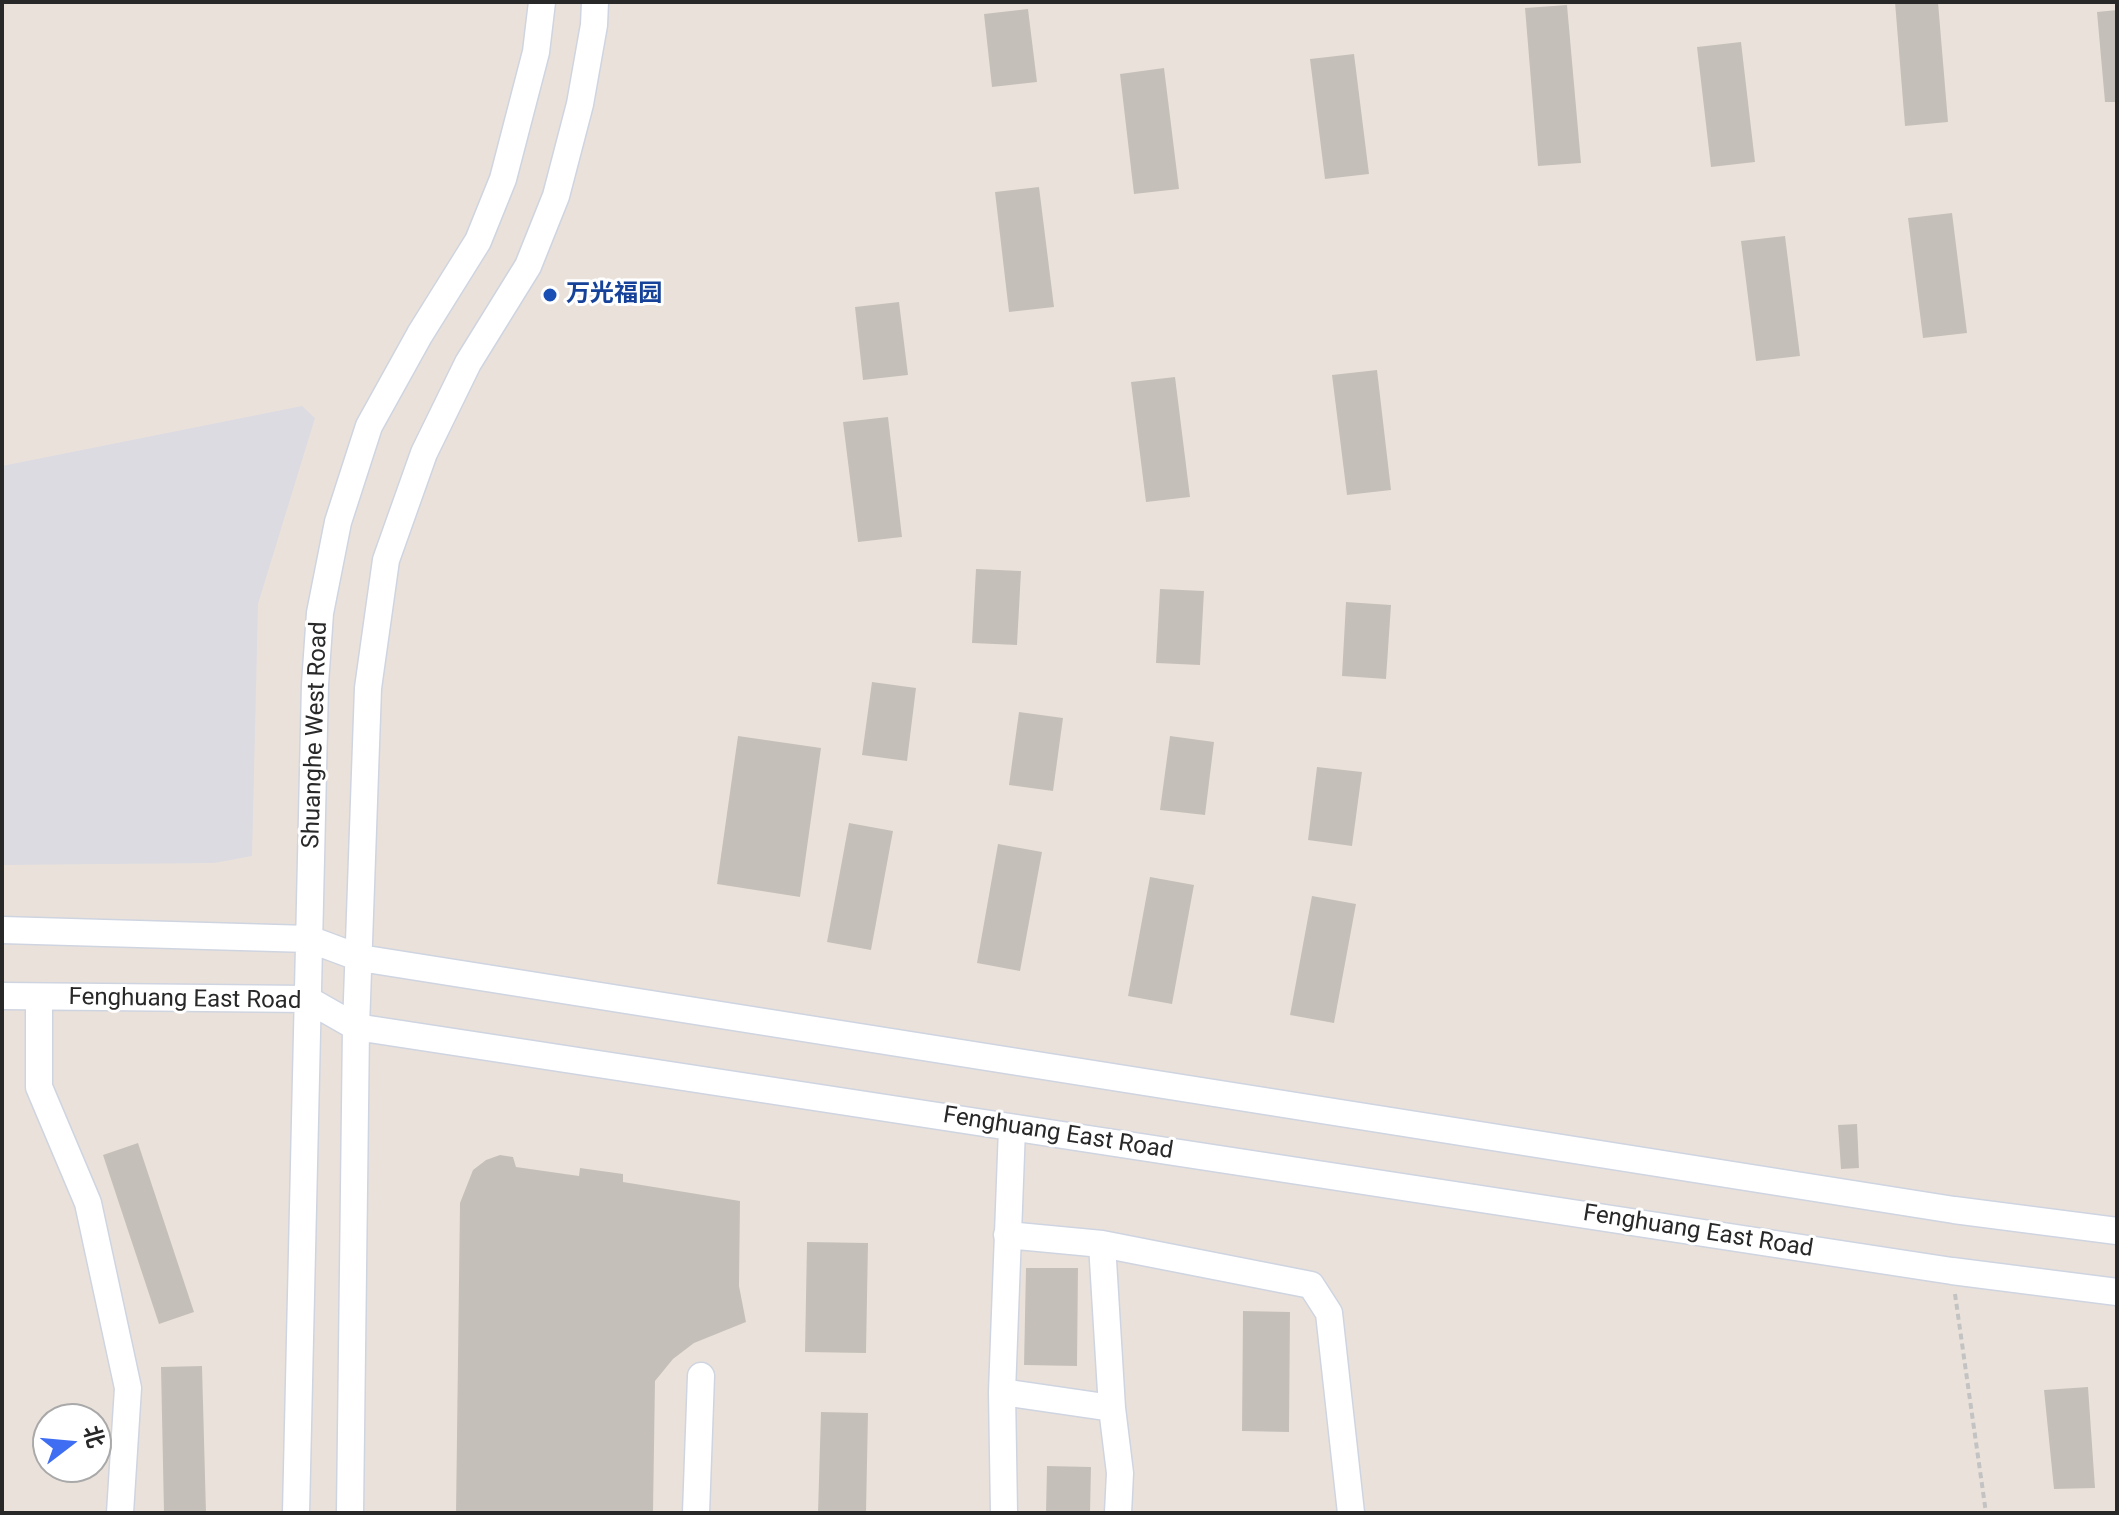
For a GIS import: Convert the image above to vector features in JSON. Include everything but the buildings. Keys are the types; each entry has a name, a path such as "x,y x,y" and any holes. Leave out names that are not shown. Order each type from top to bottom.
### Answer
{"street":[{"name":"Shuanghe West Road","path":"296,1513 307,999 320,613 338,522 369,426 420,334 478,241 503,179 536,52 542,2"},
{"path":"350,1513 356,1027 368,688 386,560 424,453 468,363 528,266 556,196 580,104 595,2"},
{"path":"2,930 309,939 360,958 1954,1210 2117,1231"},
{"name":"Fenghuang East Road","path":"2,996 307,999 356,1027 1952,1271 2117,1292"},
{"path":"39,997 39,1087 88,1203 128,1388 120,1513"},
{"path":"1004,1513 1002,1392 1012,1128"},
{"path":"1007,1235 1102,1244 1311,1285 1329,1313 1344,1511"},
{"path":"1102,1244 1112,1408 1120,1473 1118,1513"},
{"path":"696,1513 701,1376"},
{"path":"1002,1392 1112,1408"}],"path":[{"path":"1952,1271 1986,1513"}],"shaded area":[{"path":"302,406 315,418 258,604 252,856 214,863 2,865 2,466"}],"place":[{"name":"万光福园","path":"550,295"}]}
